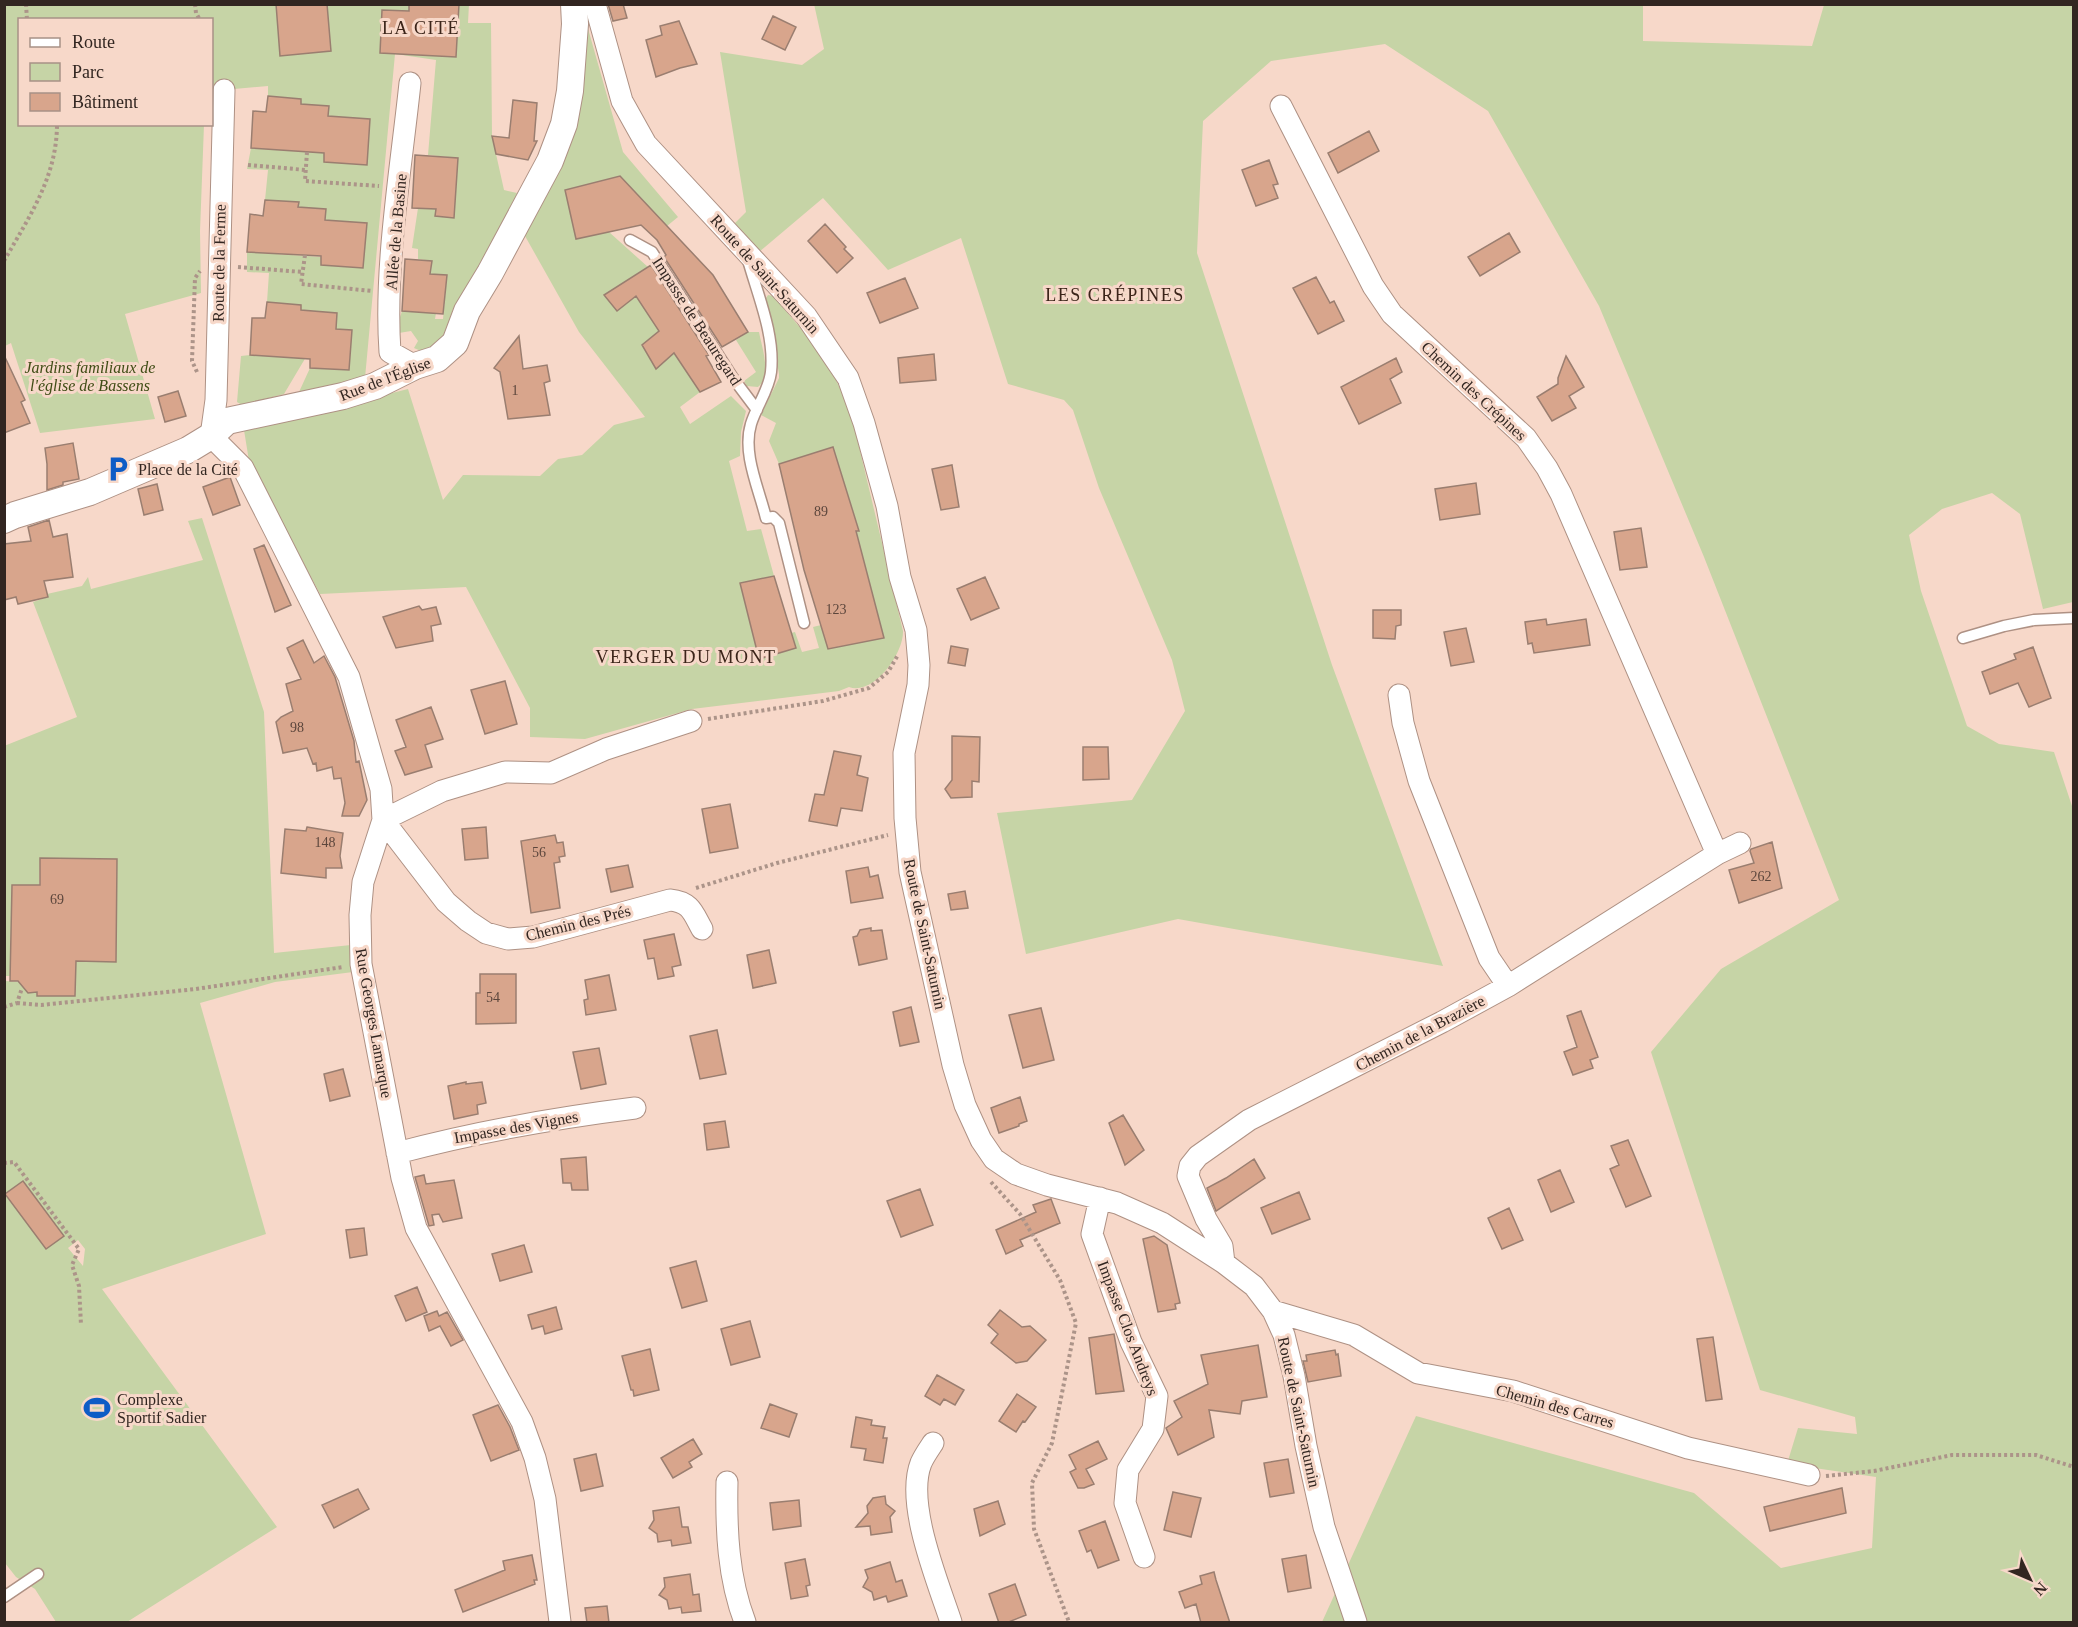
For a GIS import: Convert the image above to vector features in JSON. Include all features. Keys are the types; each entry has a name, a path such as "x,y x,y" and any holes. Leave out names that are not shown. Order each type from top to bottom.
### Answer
{"street":[{"name":"Rue de l'Église","path":"4,520 101,487 188,450 211,436 227,421 343,396 375,386 415,366 437,359 456,343 467,311 550,161 564,123 570,91 575,24 574,4"},
{"name":"Route de Saint-Saturnin","path":"595,4 622,101 646,144 806,316 848,378 864,423 887,506 900,577 916,630 918,685 904,753 906,831 910,872 953,1065 965,1105 981,1140 994,1159 1016,1174 1047,1185 1117,1203 1162,1223 1224,1263 1254,1286 1273,1311 1284,1335 1323,1527 1356,1623"},
{"name":"Allée de la Basine","path":"410,83 392,255 389,333 390,352 415,366"},
{"name":"Route de la Ferme","path":"211,436 216,400 224,90"},
{"name":"Chemin des Crépines","path":"1281,106 1373,286 1392,314 1526,438 1547,468 1561,494 1717,854"},
{"name":"Rue Georges Lamarque","path":"211,436 243,468 349,677 381,789 382,820 363,882 360,915 361,964 402,1178 416,1228 522,1422 535,1458 545,1499 560,1623"},
{"path":"1399,695 1402,723 1419,782 1485,947 1508,986"},
{"path":"382,820 442,791 505,772 551,773 606,749 691,721"},
{"name":"Chemin des Prés","path":"382,820 446,902 486,933 508,939 533,937 670,900 682,901"},
{"name":"Chemin de la Brazière","path":"1224,1263 1222,1246 1191,1189 1188,1176 1190,1166 1198,1156 1249,1120 1508,986 1717,854 1740,843"},
{"path":"682,901 690,908 702,929"},
{"name":"Impasse des Vignes","path":"397,1153 464,1136 635,1108"},
{"name":"Impasse Clos Andreys","path":"1100,1198 1092,1234 1131,1342 1157,1396 1153,1429 1128,1470 1125,1503 1144,1557"},
{"name":"Chemin des Carres","path":"1273,1311 1354,1335 1418,1373 1513,1391 1688,1448 1809,1475"},
{"path":"933,1443 921,1464 918,1487 919,1511 924,1537 951,1623"},
{"path":"728,1482 727,1516 730,1562 745,1623"}],"lane":[{"name":"Impasse de Beauregard","path":"630,240 652,252 733,378 757,410"},
{"name":"Impasse de Beauregard","path":"745,249 769,334 771,374 749,436 750,457 766,518 773,516 779,523 804,623"},
{"path":"1963,638 2034,620 2073,618"},
{"path":"4,1597 38,1574"}],"path":[{"path":"4,261 39,200 53,165 57,126"},
{"path":"308,152 305,181 382,187"},
{"path":"248,165 306,171"},
{"path":"305,255 301,284 372,291"},
{"path":"219,266 303,272"},
{"path":"691,721 823,701 869,688 888,672 916,630"},
{"path":"682,901 693,889 777,863 906,831"},
{"path":"4,1007 17,1003 41,1005 196,989 361,964"},
{"path":"17,1003 22,988"},
{"path":"4,1163 14,1162 79,1249 72,1265 79,1286 81,1325"},
{"path":"986,1177 1020,1214 1060,1280 1076,1323 1052,1443 1032,1483 1034,1530 1069,1623"},
{"path":"1809,1475 1824,1476 1874,1471 1952,1455 2036,1455 2073,1467"}],"green space":[{"name":"Jardins familiaux de l'église de Bassens","path":"469,4 468,23 491,23 492,136 504,190 517,193 504,227 453,309 442,341 436,348 421,351 414,348 418,341 411,331 399,333 397,326 402,311 436,313 435,319 443,319 447,275 430,274 432,261 418,259 418,249 412,248 418,208 436,209 436,216 454,217 458,158 428,155 436,60 395,54 365,378 299,392 310,368 349,370 352,330 336,329 336,313 301,310 301,305 267,302 269,273 247,272 247,252 321,257 321,265 363,268 367,223 325,220 326,209 298,207 298,202 265,200 268,170 247,169 251,148 324,153 324,162 366,165 328,116 329,106 301,104 301,99 268,96 268,86 213,91 213,18 18,18 18,126 204,126 200,231 201,293 125,314 155,419 40,433 11,343 5,346 5,5"},
{"path":"814,4 1643,4 1643,41 1812,46 1824,5 2073,5 2073,602 2043,609 2020,514 1992,493 1942,509 1909,535 1921,591 1967,726 1999,744 2054,752 2073,809 2073,1622 1322,1622 1416,1416 1694,1493 1781,1568 1872,1548 1876,1477 1787,1464 1798,1428 1857,1434 1855,1417 1760,1390 1651,1052 1721,969 1839,900 1704,557 1599,306 1488,111 1385,44 1271,61 1203,121 1197,253 1332,665 1443,966 1178,919 1026,954 997,813 1132,800 1185,711 1172,660 1099,488 1073,410 1064,400 1008,384 961,238 888,270 823,198 759,252 732,226 746,212 720,52 802,65 824,49"},
{"path":"583,11 623,152 678,217 667,226 620,176 565,190 576,238 609,232 648,267 604,295 617,311 636,296 659,331 642,345 656,368 674,353 700,392 680,407 690,424 731,396 746,411 741,432 740,456 729,461 747,531 761,529 774,576 740,583 759,659 795,648 791,633 795,632 802,652 819,648 813,627 821,625 856,531 859,530 833,447 779,464 769,441 776,423 761,415 779,374 766,298 768,295 773,296 816,346 832,371 851,413 903,631 902,640 893,661 886,671 868,685 859,688 849,687 839,691 692,709 585,739 530,737 530,708 466,587 320,594 249,461 244,430 408,389 443,500 463,475 540,476 558,459 582,455 614,425 645,417 579,332 525,236 558,158"},
{"path":"748,332 759,332 764,353 764,376 758,387 747,386 744,381 756,372 736,340"},
{"path":"241,356 306,357 284,394 242,405 237,402"},
{"path":"202,518 264,712 274,953 351,945 353,972 275,982 200,1003 266,1234 102,1289 277,1527 127,1622 56,1622 35,1589 16,1577 5,1563 4,746 77,717 33,602 48,597 47,594 82,586 88,577 91,589 203,560 188,521","holes":["40,858 117,859 116,962 76,961 75,996 37,996 37,992 27,992 27,988 24,988 20,982 6,981 6,976 10,976 12,885 29,885 39,891","78,1240 85,1249 83,1266 68,1248"]}],"building":[{"path":"276,4 327,4 331,51 280,56"},
{"path":"409,4 459,4 456,57 380,53 382,10 409,11"},
{"path":"608,4 623,4 627,18 613,21"},
{"path":"773,16 796,27 785,50 762,39"},
{"path":"679,21 697,64 656,77 646,40 662,35 660,26"},
{"path":"268,96 301,99 301,104 329,106 328,116 370,119 367,165 324,162 324,153 251,148 253,111 266,112"},
{"path":"513,100 537,103 534,141 537,141 528,160 496,154 492,136 509,138"},
{"path":"1369,131 1379,151 1338,173 1328,153"},
{"path":"415,155 458,158 454,218 435,216 436,209 412,208"},
{"path":"1269,160 1278,184 1273,185 1278,198 1256,206 1242,170"},
{"path":"620,176 713,275 748,332 722,347 664,257 666,255 657,240 641,225 576,239 565,190"},
{"path":"265,200 299,202 298,207 326,209 325,220 367,223 363,268 321,265 321,256 247,252 250,214 263,216"},
{"path":"825,224 853,258 837,273 808,241"},
{"path":"1509,233 1520,252 1480,276 1468,257"},
{"path":"405,259 432,261 430,274 447,275 443,314 402,311"},
{"path":"651,265 709,355 706,356 721,382 700,392 674,353 656,369 642,345 659,331 636,296 617,311 604,295"},
{"path":"1316,277 1330,303 1334,301 1344,321 1318,334 1293,288"},
{"path":"905,278 918,308 880,323 867,293"},
{"path":"267,302 301,305 301,310 337,313 336,329 352,330 349,370 310,368 310,359 250,355 252,318 265,318"},
{"path":"519,336 523,369 547,365 550,381 544,383 550,415 508,419 500,372 494,368"},
{"path":"934,354 936,380 900,383 898,358"},
{"path":"4,355 25,400 21,402 30,423 4,433"},
{"path":"1566,356 1584,387 1569,396 1576,408 1552,421 1537,397 1558,384"},
{"path":"1396,358 1402,372 1390,379 1401,403 1359,424 1341,387"},
{"path":"178,391 186,416 165,422 158,397"},
{"path":"73,443 79,479 63,482 63,485 47,490 45,448"},
{"path":"833,447 859,531 856,531 884,638 828,649 804,570 779,464"},
{"path":"952,465 959,507 941,510 932,469"},
{"path":"230,477 240,505 213,515 203,487"},
{"path":"1476,483 1480,514 1440,520 1435,489"},
{"path":"157,484 163,510 144,515 138,489"},
{"path":"49,520 53,537 67,534 73,577 44,581 48,597 18,604 16,597 4,600 4,544 31,541 28,527"},
{"path":"1641,528 1647,567 1620,570 1614,532"},
{"path":"264,545 291,605 275,612 254,549"},
{"path":"774,576 796,648 759,659 740,583"},
{"path":"985,577 999,608 971,620 957,589"},
{"path":"419,606 422,610 436,607 441,624 431,626 433,641 396,648 383,617"},
{"path":"1373,610 1401,610 1401,625 1396,626 1395,639 1373,638"},
{"path":"1546,619 1547,625 1586,619 1590,645 1534,653 1532,643 1528,644 1525,622"},
{"path":"1466,628 1474,662 1451,666 1444,632"},
{"path":"303,640 314,663 324,656 335,677 354,741 356,762 359,761 367,800 359,816 342,816 345,803 341,778 334,779 332,767 317,771 316,763 313,764 307,748 283,753 276,722 293,711 286,684 301,679 287,648"},
{"path":"951,646 968,649 965,666 948,663"},
{"path":"2033,647 2051,698 2029,707 2018,683 1990,694 1982,672 2016,659 2014,654"},
{"path":"505,681 517,724 485,734 471,690"},
{"path":"431,707 443,739 425,745 432,767 405,775 395,751 406,747 396,720"},
{"path":"952,736 980,737 979,782 972,781 972,797 951,798 945,789 952,780"},
{"path":"1083,747 1108,747 1109,779 1083,780"},
{"path":"834,751 861,756 857,775 868,778 862,811 841,808 837,826 809,821 815,794 824,795"},
{"path":"730,804 738,848 710,853 702,809"},
{"path":"307,827 343,833 340,856 342,868 326,868 326,878 281,873 285,829 306,831"},
{"path":"486,827 488,858 465,860 462,829"},
{"path":"555,835 557,843 563,842 565,856 559,857 560,862 554,863 560,908 531,913 521,841"},
{"path":"1772,842 1782,888 1739,903 1729,870 1754,863 1751,849"},
{"path":"40,858 117,859 116,962 76,961 75,996 37,996 37,992 28,993 18,981 10,981 12,885 40,885"},
{"path":"628,865 633,887 611,892 606,869"},
{"path":"868,867 870,877 878,875 883,898 851,903 846,871"},
{"path":"965,891 968,908 951,910 948,894"},
{"path":"871,928 871,931 882,930 887,959 859,965 853,937 857,936 860,930"},
{"path":"674,934 681,965 672,967 674,976 658,979 654,958 648,959 644,940"},
{"path":"769,950 776,983 753,988 747,955"},
{"path":"480,974 516,974 516,1023 476,1024 476,993 480,993"},
{"path":"609,975 616,1010 586,1015 584,1000 588,999 585,980"},
{"path":"911,1007 919,1042 900,1046 893,1012"},
{"path":"1041,1008 1054,1060 1023,1068 1009,1015"},
{"path":"1581,1011 1598,1057 1590,1060 1593,1068 1573,1075 1564,1052 1577,1047 1567,1016"},
{"path":"717,1030 726,1074 700,1079 690,1036"},
{"path":"599,1048 606,1084 581,1089 573,1052"},
{"path":"343,1069 350,1096 330,1101 324,1074"},
{"path":"466,1082 466,1084 482,1082 486,1103 477,1105 478,1114 454,1119 448,1086"},
{"path":"1020,1097 1027,1121 999,1133 991,1108"},
{"path":"1123,1115 1144,1150 1125,1165 1109,1123"},
{"path":"725,1121 729,1147 707,1150 704,1124"},
{"path":"1628,1140 1651,1196 1626,1207 1610,1169 1619,1165 1611,1146"},
{"path":"586,1157 588,1190 572,1190 571,1183 563,1183 561,1159"},
{"path":"1254,1159 1265,1178 1216,1211 1207,1188"},
{"path":"1560,1170 1574,1202 1551,1212 1538,1180"},
{"path":"424,1175 426,1184 454,1180 462,1218 443,1222 439,1214 432,1215 434,1225 429,1226 415,1177"},
{"path":"23,1181 64,1236 46,1249 5,1194"},
{"path":"920,1189 933,1225 901,1237 887,1201"},
{"path":"1299,1192 1310,1219 1272,1234 1261,1208"},
{"path":"1051,1199 1060,1223 1020,1240 1023,1246 1006,1254 996,1230 1036,1212 1033,1205"},
{"path":"1509,1208 1523,1240 1502,1249 1488,1218"},
{"path":"364,1228 367,1255 350,1258 346,1230"},
{"path":"1154,1236 1167,1245 1180,1303 1175,1304 1176,1309 1158,1312 1143,1239"},
{"path":"524,1245 532,1272 500,1281 492,1254"},
{"path":"696,1261 707,1301 682,1308 670,1268"},
{"path":"417,1287 427,1312 406,1321 395,1296"},
{"path":"556,1307 562,1329 545,1334 543,1326 532,1329 528,1315"},
{"path":"1000,1310 1022,1327 1030,1326 1046,1340 1027,1361 1016,1363 991,1343 998,1334 988,1325"},
{"path":"437,1311 439,1316 447,1312 463,1340 451,1346 440,1326 429,1331 424,1316"},
{"path":"750,1321 760,1357 731,1365 721,1329"},
{"path":"1114,1334 1124,1391 1096,1394 1089,1338"},
{"path":"1713,1337 1722,1399 1706,1401 1697,1339"},
{"path":"1258,1345 1267,1397 1242,1401 1240,1414 1209,1410 1214,1437 1178,1455 1166,1428 1182,1417 1174,1401 1208,1384 1201,1355"},
{"path":"650,1349 659,1390 634,1396 622,1356"},
{"path":"1335,1350 1336,1355 1338,1354 1341,1376 1308,1382 1303,1361 1307,1361 1306,1355"},
{"path":"937,1375 964,1390 955,1405 944,1399 940,1405 925,1396"},
{"path":"1017,1394 1036,1407 1016,1432 999,1421"},
{"path":"770,1404 797,1414 789,1437 761,1428"},
{"path":"498,1405 519,1450 491,1461 473,1415"},
{"path":"856,1417 872,1420 871,1425 885,1427 883,1438 887,1438 883,1463 864,1460 866,1449 851,1447"},
{"path":"693,1439 702,1454 689,1462 692,1467 673,1478 661,1458"},
{"path":"1098,1441 1107,1459 1086,1469 1094,1484 1078,1488 1070,1472 1076,1469 1069,1455"},
{"path":"596,1454 603,1486 581,1491 574,1459"},
{"path":"1288,1459 1294,1493 1270,1497 1264,1463"},
{"path":"1842,1488 1846,1513 1770,1531 1764,1507"},
{"path":"358,1489 369,1509 334,1528 322,1505"},
{"path":"1173,1492 1201,1498 1191,1537 1164,1530"},
{"path":"885,1496 886,1504 895,1511 890,1517 892,1532 871,1535 870,1526 856,1527 868,1513 867,1506 873,1498"},
{"path":"799,1500 801,1526 773,1530 770,1503"},
{"path":"998,1501 1005,1524 980,1536 974,1509"},
{"path":"679,1507 682,1527 688,1527 691,1543 672,1546 671,1540 658,1542 657,1534 649,1528 654,1520 653,1511"},
{"path":"1105,1521 1119,1560 1098,1568 1091,1550 1087,1552 1079,1531"},
{"path":"532,1555 537,1580 534,1580 535,1584 463,1612 455,1590 505,1570 503,1561"},
{"path":"1306,1555 1311,1588 1288,1592 1282,1559"},
{"path":"805,1559 810,1585 806,1586 808,1596 791,1599 785,1563"},
{"path":"890,1562 896,1582 902,1580 907,1596 888,1602 886,1596 874,1600 872,1592 863,1587 868,1578 865,1570"},
{"path":"1214,1572 1230,1623 1201,1623 1196,1604 1185,1608 1179,1592 1202,1584 1200,1576"},
{"path":"690,1574 693,1595 699,1594 701,1611 682,1613 681,1607 669,1609 667,1600 659,1595 665,1587 664,1578"},
{"path":"1015,1584 1026,1615 1006,1623 999,1623 989,1594"},
{"path":"607,1606 609,1623 587,1623 585,1608"}],"place":[{"name":"Place de la Cité","path":"118,469"},
{"name":"Complexe Sportif Sadier","path":"97,1408"}],"district":[{"name":"LA CITÉ","path":"421,28"},
{"name":"LES CRÉPINES","path":"1115,295"},
{"name":"VERGER DU MONT","path":"686,657"}]}
